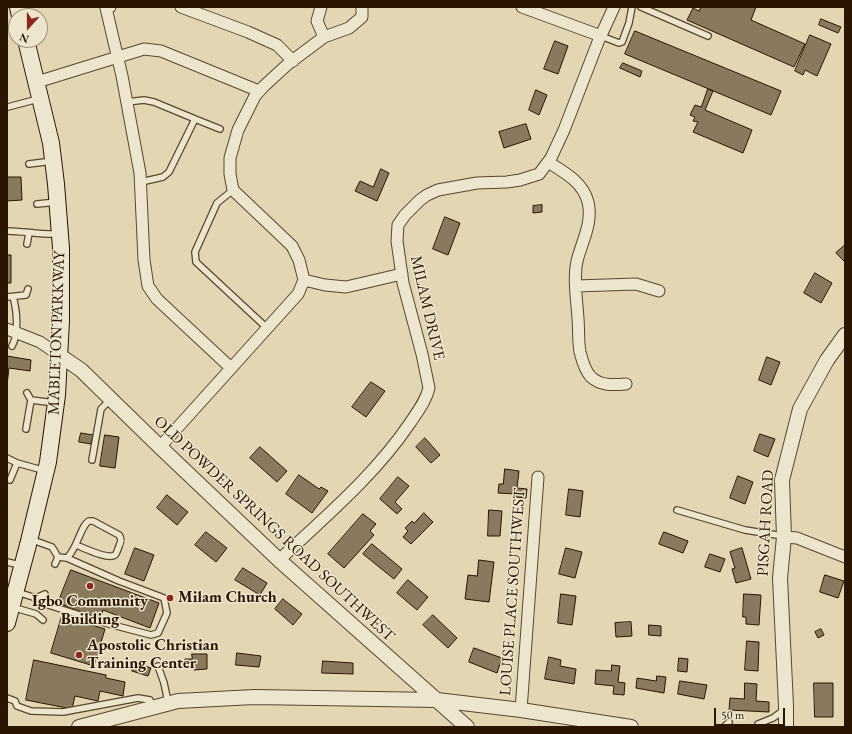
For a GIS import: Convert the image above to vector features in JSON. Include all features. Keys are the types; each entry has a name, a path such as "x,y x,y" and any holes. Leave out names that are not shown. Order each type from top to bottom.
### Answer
{"main road":[{"name":"MABLETON PARKWAY","path":"7,623 46,471 56,403 60,354 62,275 61,234 58,202 51,143 28,48"}],"street":[{"path":"108,7 140,173 144,260 148,286 157,299 231,368"},
{"path":"181,7 248,32 277,45 293,61"},
{"path":"321,7 317,21 324,38"},
{"path":"160,447 298,294 304,280 299,260 292,246 233,190 230,174 230,158 238,130 259,91 293,61 324,38 349,28 362,16 362,7"},
{"path":"522,7 601,36"},
{"name":"MILAM DRIVE","path":"280,560 350,493 397,442 422,406 429,388 402,274 397,241 398,225 405,216 427,195 438,190 477,183 520,180 539,174 548,162 564,130 614,7"},
{"path":"37,82 144,49 161,52 259,91"},
{"path":"548,162 570,176 581,188 587,200 590,213 588,225 577,261 576,286 580,353 585,367 590,375 598,382 611,385 626,384"},
{"path":"304,280 326,285 346,287 402,274"},
{"path":"576,286 636,284 659,291"},
{"path":"12,331 40,342 60,354"},
{"name":"PISGAH ROAD","path":"786,727 780,578 784,537 782,480 800,409 827,360 845,335"},
{"name":"OLD POWDER SPRINGS ROAD SOUTHWEST","path":"60,354 81,370 280,560 466,727"},
{"name":"LOUISE PLACE SOUTHWEST","path":"520,710 538,477"},
{"path":"784,537 797,538 845,557"},
{"path":"82,727 178,701 254,697 437,700 520,710 631,727"}],"lane":[{"path":"601,36 622,42 629,23 632,7"},
{"path":"641,7 708,36"},
{"path":"8,108 41,99"},
{"path":"127,102 144,100 154,102 220,129"},
{"path":"141,182 162,177 170,172 195,119"},
{"path":"29,164 53,161"},
{"path":"233,190 217,202 195,252 196,262 267,328"},
{"path":"37,204 58,202"},
{"path":"7,231 41,235 61,234"},
{"path":"27,244 29,233"},
{"path":"12,346 15,341 12,331 16,307 10,297 26,296 28,289"},
{"path":"26,429 32,400 27,393"},
{"path":"92,460 101,409 111,399"},
{"path":"32,400 56,403"},
{"path":"7,458 17,463 46,471"},
{"path":"10,480 17,463"},
{"path":"676,510 745,530 784,537"},
{"path":"67,558 76,545 84,525 89,521 93,521 119,535 121,538 121,542 116,553 110,557 76,545"},
{"path":"29,539 52,547 58,558"},
{"path":"15,592 36,598 43,595 45,604 151,635 158,633 168,613 164,598 119,581 67,558 58,558"},
{"path":"55,564 58,558"},
{"path":"7,562 22,566"},
{"path":"11,607 36,614 42,620"},
{"path":"158,666 164,683 168,704"},
{"path":"7,698 14,701 17,706 31,711 62,712 138,698 150,700 153,708"},
{"path":"758,724 773,718 786,708"},
{"path":"724,727 729,722"}],"building":[{"path":"701,7 756,7 751,20 805,44 794,67 687,20 693,8 699,11"},
{"path":"821,19 841,27 838,33 819,25"},
{"path":"635,31 781,91 771,115 625,54"},
{"path":"810,35 831,44 817,76 805,70 803,75 795,71"},
{"path":"555,41 568,46 558,74 544,69"},
{"path":"623,63 642,71 640,77 620,68"},
{"path":"708,89 713,91 705,110 752,130 743,153 693,132 698,122 693,121 695,117 690,115 695,105 701,107"},
{"path":"536,90 547,95 539,115 529,110"},
{"path":"526,124 531,139 504,148 499,132"},
{"path":"381,169 389,173 377,201 355,191 360,181 373,187"},
{"path":"7,177 21,177 22,200 7,201"},
{"path":"542,205 542,212 533,213 533,206"},
{"path":"445,217 460,223 448,255 433,249"},
{"path":"845,245 845,262 836,253"},
{"path":"7,255 11,255 11,283 7,283"},
{"path":"815,273 832,283 821,303 804,293"},
{"path":"7,356 31,360 30,371 9,368 7,385"},
{"path":"767,357 780,362 771,385 759,380"},
{"path":"371,382 385,391 366,417 352,407"},
{"path":"81,433 93,435 91,444 79,442"},
{"path":"760,434 775,439 768,457 754,451"},
{"path":"105,435 119,437 115,468 100,466"},
{"path":"425,438 440,455 431,463 416,447"},
{"path":"260,447 287,471 277,482 250,458"},
{"path":"505,469 519,471 517,488 527,489 526,498 516,497 516,494 498,493 499,484 503,484"},
{"path":"299,475 319,489 321,487 328,491 312,513 286,494"},
{"path":"738,476 753,482 745,504 730,498"},
{"path":"398,477 409,486 395,502 402,509 397,514 380,499"},
{"path":"569,489 583,491 580,517 566,515"},
{"path":"167,495 188,512 177,525 157,508"},
{"path":"489,510 502,511 500,536 488,536"},
{"path":"424,513 433,522 411,544 403,537 408,531 405,528 412,521 414,523"},
{"path":"363,514 376,524 370,531 374,535 344,568 328,554"},
{"path":"206,532 227,548 216,562 195,545"},
{"path":"664,532 688,541 683,553 659,544"},
{"path":"372,544 402,569 394,579 363,554"},
{"path":"135,548 154,555 144,581 125,574"},
{"path":"566,548 582,552 575,578 559,574"},
{"path":"742,548 751,579 736,583 732,569 735,568 730,552"},
{"path":"710,554 725,559 720,572 705,567"},
{"path":"479,560 494,562 489,602 465,599 468,575 477,576"},
{"path":"243,568 267,583 260,595 235,580"},
{"name":"Igbo Community Building","path":"71,570 159,603 150,628 103,610 100,619 58,603"},
{"path":"825,575 844,581 838,598 820,592"},
{"path":"408,580 428,597 417,610 397,593"},
{"path":"561,594 576,596 572,625 558,623"},
{"path":"744,594 761,595 759,625 746,624 746,617 743,617"},
{"path":"283,599 302,614 293,625 275,609"},
{"path":"433,615 457,638 448,648 423,625"},
{"path":"62,616 105,629 94,666 51,653"},
{"path":"631,622 632,636 616,637 615,623"},
{"path":"649,625 661,626 661,636 649,635"},
{"path":"821,629 824,635 818,638 815,632"},
{"path":"747,641 759,642 758,671 745,670"},
{"path":"474,648 502,658 497,673 469,662"},
{"path":"237,653 261,656 259,667 236,665"},
{"path":"192,654 207,654 207,669 194,670 193,665 185,665 185,659 192,659"},
{"path":"549,657 561,660 560,666 576,669 574,684 545,679"},
{"path":"679,658 688,659 687,672 678,671"},
{"path":"34,660 106,675 106,678 125,682 123,696 100,691 98,701 75,696 72,709 26,700"},
{"path":"323,661 353,663 353,674 322,673"},
{"path":"135,663 151,668 148,676 132,671"},
{"path":"612,665 620,666 618,682 625,683 624,695 613,694 614,686 595,684 596,670 611,671"},
{"path":"657,676 666,677 664,693 636,688 637,678 656,681"},
{"path":"680,681 707,685 704,699 678,694"},
{"path":"745,683 757,684 756,701 769,702 769,712 729,710 730,698 744,699"},
{"path":"814,683 833,683 833,717 815,717"}],"place":[{"name":"Igbo Community Building","path":"90,586"},
{"name":"Milam Church","path":"170,598"},
{"name":"Apostolic Christian Training Center","path":"79,655"}]}
